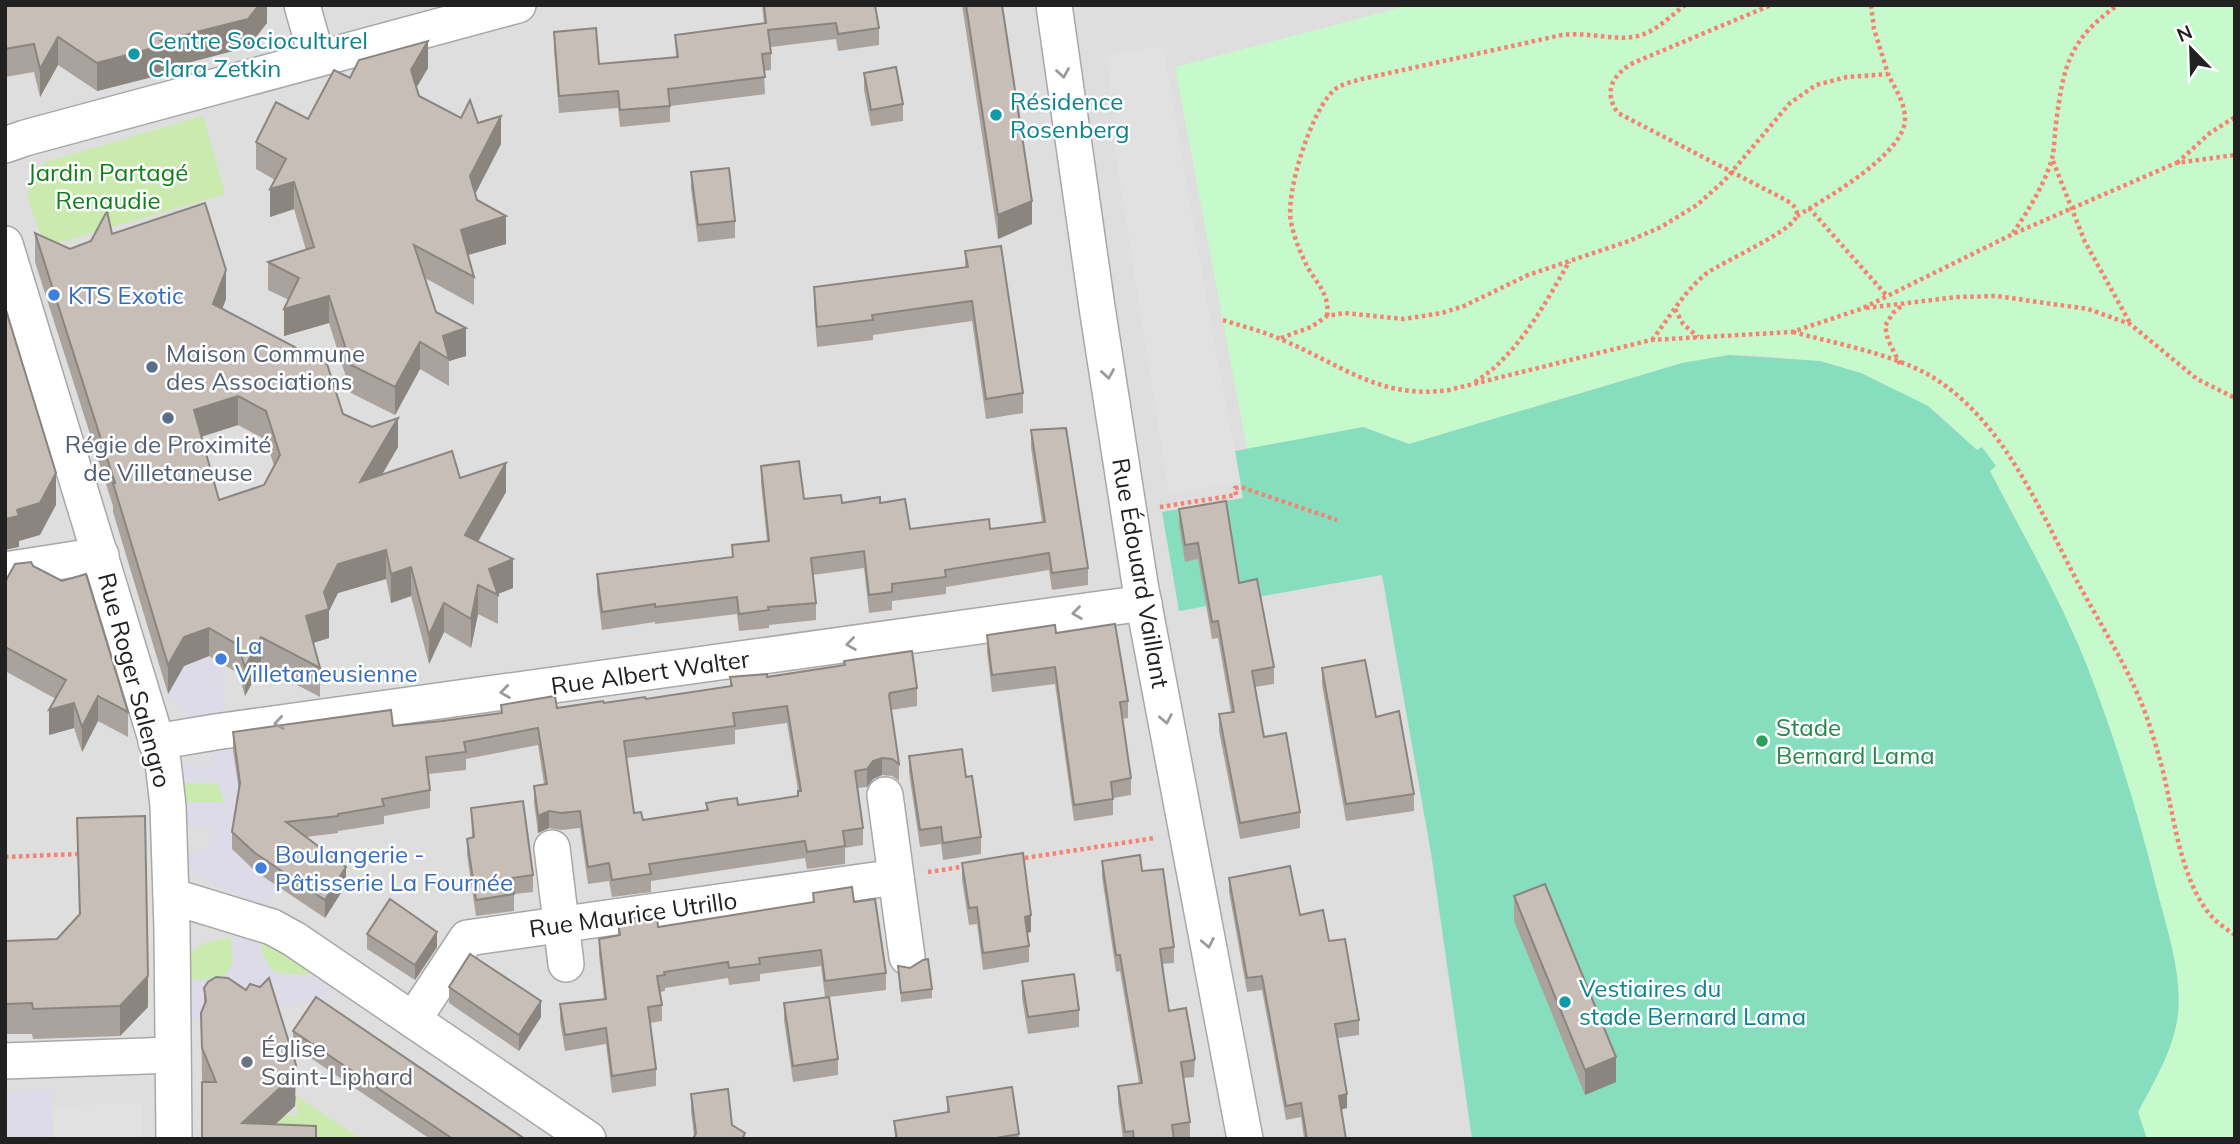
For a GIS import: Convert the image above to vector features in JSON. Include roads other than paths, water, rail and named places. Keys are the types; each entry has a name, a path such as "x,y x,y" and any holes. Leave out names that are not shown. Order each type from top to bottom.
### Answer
{"street":[{"path":"302,5 317,58"},
{"path":"5,145 518,5"},
{"name":"Rue Édouard Vaillant","path":"1054,5 1097,307 1144,603 1244,1139"},
{"name":"Rue Roger Salengro","path":"5,244 101,555 167,783 174,1139"},
{"path":"5,570 101,555"},
{"name":"Rue Albert Walter","path":"156,742 1144,603"},
{"path":"885,795 907,957"},
{"path":"552,848 566,964"},
{"name":"Rue Maurice Utrillo","path":"413,1020 467,938 896,877"},
{"path":"171,896 284,933 588,1139"},
{"path":"5,1061 173,1055"}],"place":[{"name":"Centre Socioculturel Clara Zetkin","path":"134,54"},
{"name":"Résidence Rosenberg","path":"996,115"},
{"name":"KTS Exotic","path":"54,295"},
{"name":"Maison Commune des Associations","path":"152,367"},
{"name":"Régie de Proximité de Villetaneuse","path":"168,418"},
{"name":"La Villetaneusienne","path":"221,659"},
{"name":"Stade Bernard Lama","path":"1762,741"},
{"name":"Boulangerie - Pâtisserie La Fournée","path":"261,868"},
{"name":"Vestiaires du stade Bernard Lama","path":"1565,1002"},
{"name":"Église Saint-Liphard","path":"247,1062"}],"park label":[{"name":"Jardin Partagé Renaudie","path":"108,186"}]}
